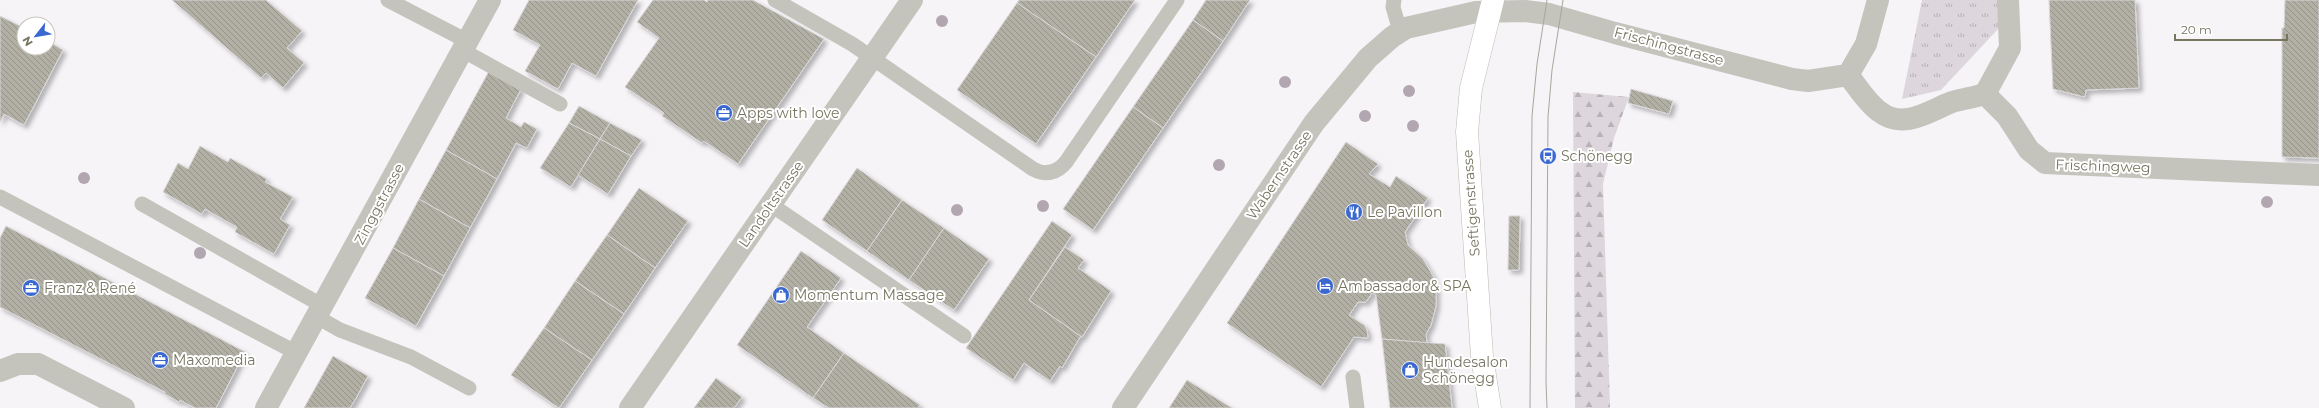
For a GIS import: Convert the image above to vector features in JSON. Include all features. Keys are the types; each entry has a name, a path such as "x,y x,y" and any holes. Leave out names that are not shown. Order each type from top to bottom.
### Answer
{"main road":[{"name":"Seftigenstrasse","path":"1490,408 1482,356 1466,132 1471,88 1491,6"}],"street":[{"name":"Landoltstrasse","path":"630,408 912,0"},
{"path":"1878,0 1866,44 1848,75 1878,111 1889,118 1901,120 1935,111 1952,103 1986,94 2010,48 2008,0"},
{"name":"Zinggstrasse","path":"266,408 487,6"},
{"name":"Wabernstrasse","path":"1123,408 1314,123 1368,58 1400,31 1416,25 1491,6"},
{"name":"Frischingstrasse","path":"1491,6 1549,14 1615,33 1792,79 1808,81 1848,75"},
{"name":"Frischingweg","path":"1986,94 2007,116 2028,150 2044,163 2319,175"},
{"path":"6,368 29,362 44,366 124,408"}],"lane":[{"path":"388,0 560,104"},
{"path":"775,0 872,58 1033,169 1049,173 1058,170 1066,162 1177,0"},
{"path":"1394,0 1394,7 1400,31"},
{"path":"0,197 297,353"},
{"path":"142,204 320,312 340,330 411,357 470,388"},
{"path":"770,204 964,336"},
{"path":"1353,377 1357,408"}],"green space":[{"path":"1922,0 2001,0 2000,27 1941,90 1902,99"},
{"path":"1573,92 1629,97 1614,138 1603,184 1610,408 1575,408"}],"building":[{"path":"172,0 266,0 302,31 287,48 304,63 283,88 266,73 261,78"},
{"path":"529,0 638,0 596,76 572,63 558,89 525,71 540,45 513,30"},
{"path":"653,0 704,0 707,2 708,0 753,0 824,39 738,164 704,141 702,143 662,116 664,113 625,87 659,38 637,22"},
{"path":"1019,0 1135,0 1096,57 1017,3"},
{"path":"1206,0 1250,0 1223,41 1193,20"},
{"path":"2049,0 2135,0 2139,88 2086,90 2085,97 2053,89"},
{"path":"2285,0 2319,0 2319,158 2282,157 2282,28 2284,28"},
{"path":"1017,3 1096,57 1036,144 957,90"},
{"path":"0,16 16,24 16,56 56,56 56,46 63,50 24,125 4,114 0,122"},
{"path":"1193,20 1223,41 1163,128 1133,107"},
{"path":"489,71 521,89 506,118 521,127 524,122 537,129 527,148 516,143 497,179 446,150"},
{"path":"1631,89 1673,101 1669,114 1628,103"},
{"path":"579,106 610,123 600,139 569,123"},
{"path":"1133,107 1163,128 1093,230 1063,209"},
{"path":"569,123 600,139 571,187 540,168"},
{"path":"610,123 642,140 631,156 600,139"},
{"path":"600,139 631,156 608,194 578,175"},
{"path":"1346,142 1378,164 1369,174 1390,187 1396,176 1428,198 1405,232 1408,245 1423,259 1433,276 1436,286 1436,306 1431,325 1426,334 1427,343 1382,339 1376,295 1372,293 1366,302 1358,302 1349,315 1364,325 1367,330 1368,338 1354,337 1321,387 1227,323"},
{"path":"200,146 228,162 230,158 267,179 265,182 293,197 280,219 290,225 274,254 235,232 237,227 205,209 202,214 163,192 178,163 188,169"},
{"path":"446,150 497,179 470,228 419,199"},
{"path":"857,168 902,200 867,251 822,220"},
{"path":"639,188 688,221 655,268 607,235"},
{"path":"419,199 470,228 444,276 393,248"},
{"path":"902,200 944,228 909,280 867,251"},
{"path":"1509,216 1520,216 1519,270 1508,270"},
{"path":"1052,221 1072,235 1029,300 1082,337 1080,337 1062,368 1060,366 1050,381 1024,363 1013,380 966,348"},
{"path":"6,226 245,352 216,408 195,408 180,400 179,402 165,394 165,392 0,307 0,238"},
{"path":"944,228 989,259 954,310 909,280"},
{"path":"607,235 655,268 624,314 575,281"},
{"path":"1065,247 1084,260 1078,268 1111,291 1082,337 1029,300"},
{"path":"393,248 444,276 416,326 365,298"},
{"path":"801,251 841,278 807,327 844,353 813,398 737,345"},
{"path":"575,281 624,314 592,360 544,328"},
{"path":"544,328 592,360 559,408 511,375"},
{"path":"1382,339 1445,344 1452,408 1390,408"},
{"path":"844,353 920,405 918,408 829,408 813,398"},
{"path":"333,356 368,376 356,398 350,408 304,408"},
{"path":"716,378 742,397 734,408 694,408"},
{"path":"1187,380 1232,408 1169,408"}],"tram line":[{"path":"1530,408 1532,116 1537,64 1547,0"},
{"path":"1547,408 1548,117 1552,70 1563,0"}],"place":[{"name":"Apps with love","path":"724,113"},
{"name":"Schönegg","path":"1548,156"},
{"name":"Le Pavillon","path":"1354,212"},
{"name":"Ambassador & SPA","path":"1325,286"},
{"name":"Franz & René","path":"31,288"},
{"name":"Momentum Massage","path":"781,295"},
{"name":"Maxomedia","path":"160,360"},
{"name":"Hundesalon Schönegg","path":"1410,370"}]}
